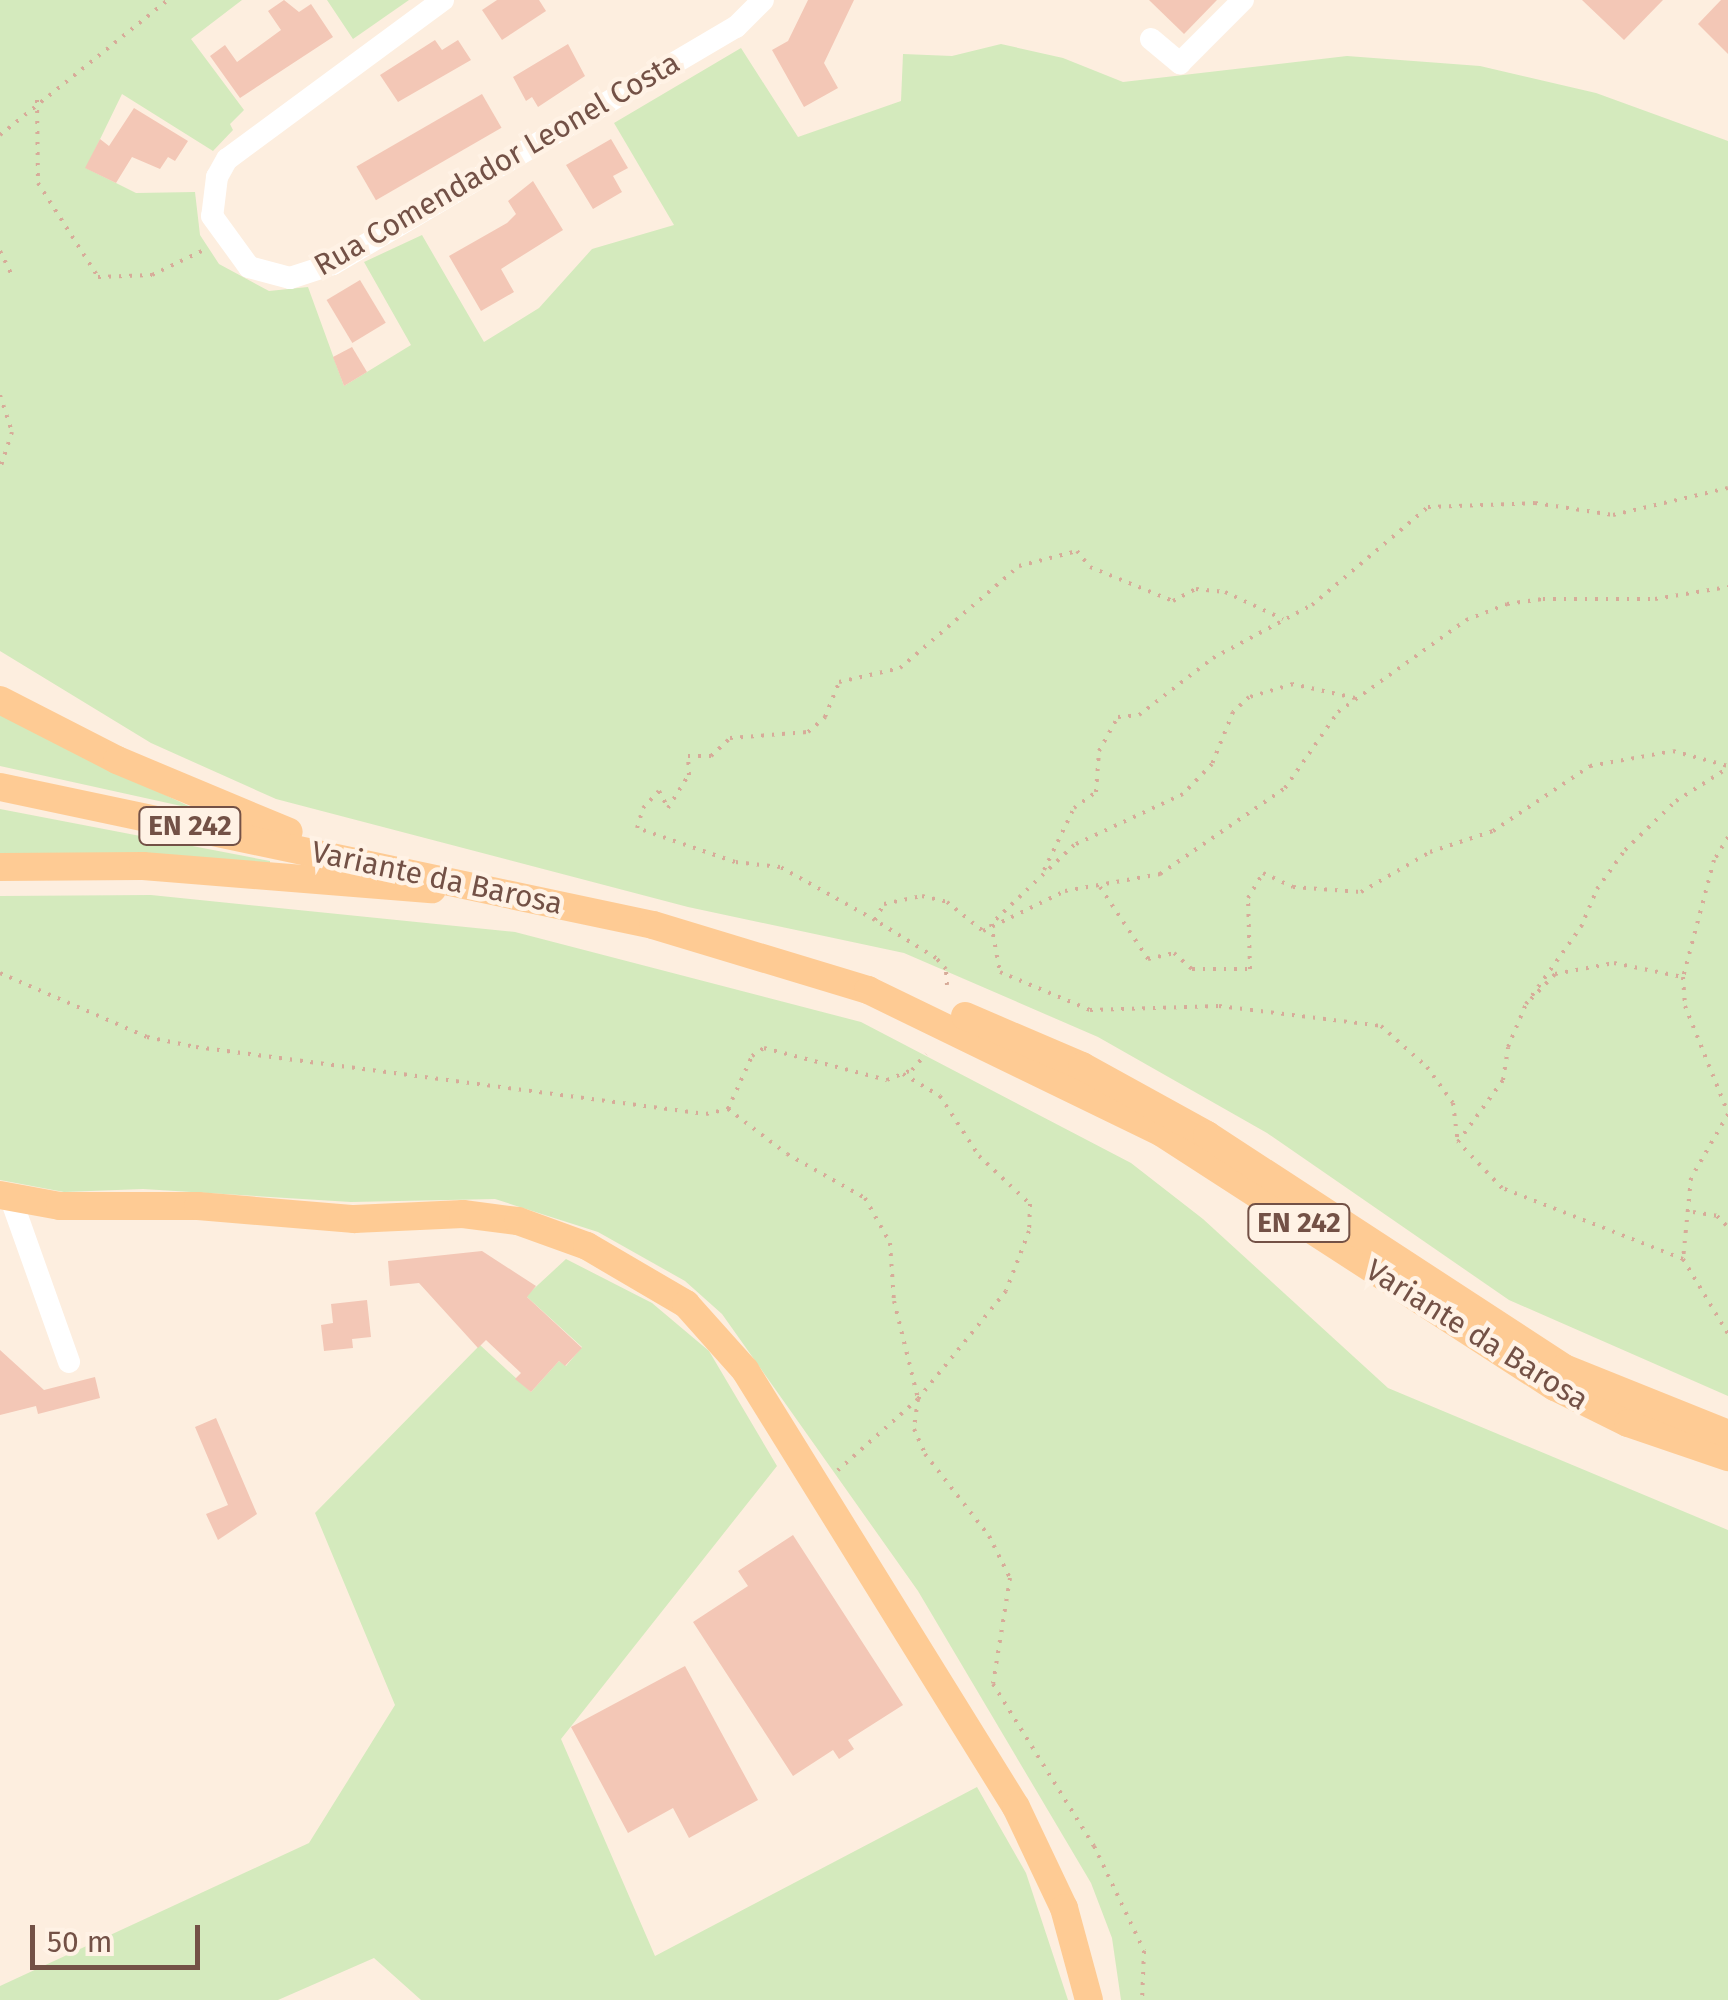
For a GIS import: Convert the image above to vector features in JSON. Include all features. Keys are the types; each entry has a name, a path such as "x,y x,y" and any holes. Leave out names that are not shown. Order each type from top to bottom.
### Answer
{"main road":[{"path":"0,700 191,794 380,865"},
{"name":"Variante da Barosa","path":"0,787 498,890 753,951 868,990 947,1008 1095,1072 1239,1155 1564,1368 1728,1434"},
{"path":"0,866 144,866 349,886 498,890"},
{"name":"Variante da Barosa","path":"868,990 1162,1133 1554,1387 1628,1422 1728,1457"},
{"path":"5,1197 354,1219 463,1214 544,1230 632,1270 698,1315 745,1370 1016,1808 1064,1908 1089,2000"}],"street":[{"path":"222,239 212,196 217,176 241,142 443,0"},
{"name":"Rua Comendador Leonel Costa","path":"222,239 250,267 268,275 290,278 333,264 736,27 762,0"},
{"path":"1151,38 1180,63 1243,0"},
{"path":"5,1197 68,1362"}],"path":[{"path":"0,135 37,100 168,0"},
{"path":"37,100 33,159 38,184 98,277 152,275 222,239"},
{"path":"0,252 11,274"},
{"path":"0,395 12,432 0,469"},
{"path":"1042,875 1074,808 1096,792 1099,751 1118,717 1155,706 1213,658 1312,605 1428,507 1535,503 1613,514 1728,488"},
{"path":"947,985 946,969 936,958 780,867 735,862 636,828 642,808 659,791 668,808 689,775 688,756 712,756 730,738 808,732 825,717 839,682 900,668 1018,566 1077,551 1090,567 1173,601 1196,588 1226,592 1283,620"},
{"path":"991,924 1065,891 1160,874 1214,841 1299,774 1338,712 1466,620 1506,604 1655,599 1728,587"},
{"path":"875,920 884,904 922,896 947,902 983,931 1074,844 1183,794 1212,764 1233,712 1248,697 1293,684 1355,698"},
{"path":"1100,887 1148,959 1174,954 1192,969 1250,969 1248,898 1264,872 1293,887 1361,892 1430,852 1493,831 1590,766 1673,751 1728,767"},
{"path":"1458,1142 1503,1080 1508,1047 1526,1004 1625,850 1676,801 1728,767"},
{"path":"1683,1260 1691,1212 1691,1178 1728,1114 1686,1006 1683,977 1714,860 1728,837"},
{"path":"991,924 1000,972 1090,1010 1219,1006 1381,1026 1427,1067 1454,1103 1458,1142 1502,1188 1683,1260 1728,1334"},
{"path":"1526,1004 1555,974 1614,964 1683,977"},
{"path":"0,974 147,1037 196,1047 671,1111 728,1109 878,1213 890,1243 894,1300 918,1399 914,1429 925,1454 960,1491 1010,1578 993,1684 1094,1846 1144,1951 1142,2000"},
{"path":"728,1109 752,1056 764,1048 887,1080 903,1074 926,1054"},
{"path":"818,1487 918,1399 1006,1291 1028,1231 1030,1204 979,1156 940,1096 903,1074"},
{"path":"1691,1212 1717,1216 1728,1227"}],"green space":[{"path":"0,0 242,0 191,39 244,110 230,124 233,130 213,151 122,94 86,168 136,193 195,192 200,235 219,264 269,291 308,287 344,386 411,345 364,262 422,235 484,342 539,308 592,249 674,225 614,123 741,48 798,137 901,101 903,54 952,56 1001,44 1063,58 1123,82 1347,56 1480,66 1596,93 1728,141 1728,1396 1509,1300 1267,1133 1098,1037 904,953 688,907 276,799 151,743 0,651"},
{"path":"327,0 409,0 353,39"},
{"path":"0,711 157,791 195,809 0,766"},
{"path":"0,809 270,861 270,869 0,858"},
{"path":"151,895 515,932 861,1022 1131,1163 1203,1219 1388,1388 1728,1530 1728,2000 1121,2000 1112,1938 1091,1883 918,1591 722,1314 685,1281 598,1232 495,1199 351,1202 143,1189 64,1192 0,1180 0,896"},
{"path":"566,1259 652,1303 709,1351 777,1466 561,1739 655,1956 977,1787 1026,1873 1068,2000 421,2000 374,1958 278,2000 0,2000 0,1986 309,1843 395,1705 315,1513 480,1345 531,1392 559,1361 566,1366 582,1347 526,1296"}],"building":[{"path":"284,0 299,12 311,4 333,37 240,98 210,56 225,45 237,62 281,30 268,11"},
{"path":"497,0 539,0 546,11 502,40 482,10"},
{"path":"808,0 854,0 824,63 838,88 804,107 772,50 788,41"},
{"path":"1149,0 1217,0 1184,34"},
{"path":"1582,0 1663,0 1624,40"},
{"path":"1721,0 1728,0 1728,54 1698,24"},
{"path":"435,40 442,50 458,40 471,60 398,102 380,75"},
{"path":"568,44 585,76 538,107 532,97 526,101 513,77"},
{"path":"482,94 502,128 376,200 356,166"},
{"path":"134,108 188,141 175,161 168,157 160,169 132,157 116,183 85,168 100,139 109,146"},
{"path":"611,139 628,168 613,176 622,192 593,209 566,165"},
{"path":"533,181 563,230 501,269 514,292 481,311 449,256 507,223 516,214 508,201"},
{"path":"360,280 386,323 352,343 327,300"},
{"path":"352,347 367,372 344,386 333,357"},
{"path":"482,1251 536,1286 527,1297 582,1348 565,1366 559,1361 531,1392 515,1379 521,1373 486,1340 478,1348 419,1283 390,1286 388,1261"},
{"path":"367,1300 371,1337 352,1339 353,1348 324,1351 321,1325 333,1323 331,1304"},
{"path":"0,1350 44,1390 95,1377 100,1398 38,1414 36,1406 0,1415"},
{"path":"216,1418 257,1514 218,1540 206,1514 228,1505 195,1427"},
{"path":"793,1535 903,1705 848,1740 854,1749 839,1759 833,1750 793,1776 693,1622 748,1586 738,1571"},
{"path":"685,1666 758,1800 689,1838 673,1808 628,1833 571,1727"}]}
